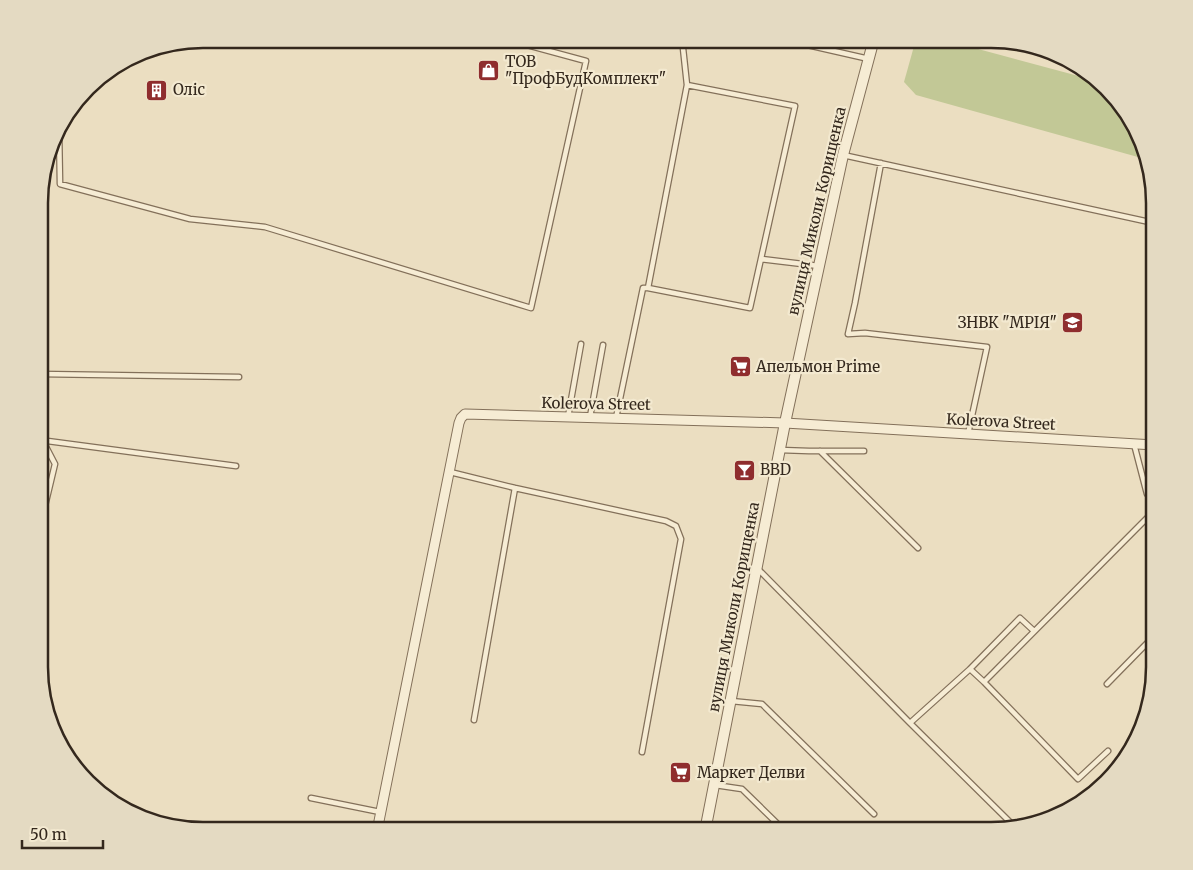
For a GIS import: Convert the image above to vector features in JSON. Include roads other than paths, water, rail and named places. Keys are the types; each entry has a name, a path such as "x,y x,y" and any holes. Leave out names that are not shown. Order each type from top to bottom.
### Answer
{"street":[{"name":"вулиця Миколи Корищенка","path":"707,822 780,450 819,266 843,155 872,48"},
{"name":"Kolerova Street","path":"378,822 460,418 465,414 786,423 1145,445"}],"lane":[{"path":"59,142 60,184 190,219 265,227 531,308 586,61 538,48"},
{"path":"648,288 687,85 683,48"},
{"path":"821,48 869,59"},
{"path":"616,418 643,288 750,308 795,106 687,85"},
{"path":"843,155 1145,221"},
{"path":"881,163 848,334 864,333 987,347 968,434"},
{"path":"761,259 819,266"},
{"path":"568,416 580,344"},
{"path":"590,417 603,344"},
{"path":"48,374 239,377"},
{"path":"48,441 236,466"},
{"path":"1134,444 1145,486"},
{"path":"780,450 864,451"},
{"path":"48,451 55,464 48,493"},
{"path":"820,451 918,548"},
{"path":"450,472 666,521 676,526 681,539 642,752"},
{"path":"474,720 515,488"},
{"path":"984,682 1145,520"},
{"path":"757,568 1009,821"},
{"path":"910,722 970,668 1020,618 1034,631"},
{"path":"1106,684 1145,645"},
{"path":"970,668 1078,779 1108,751"},
{"path":"731,701 762,704 874,814"},
{"path":"714,784 742,789 776,822"},
{"path":"311,798 380,812"}],"place":[{"name":"ТОВ \"ПрофБудКомплект\"","path":"489,71"},
{"name":"Оліс","path":"157,90"},
{"name":"ЗНВК \"МРІЯ\"","path":"1073,323"},
{"name":"Апельмон Prime","path":"740,367"},
{"name":"BBD","path":"744,470"},
{"name":"Маркет Делви","path":"681,773"}]}
